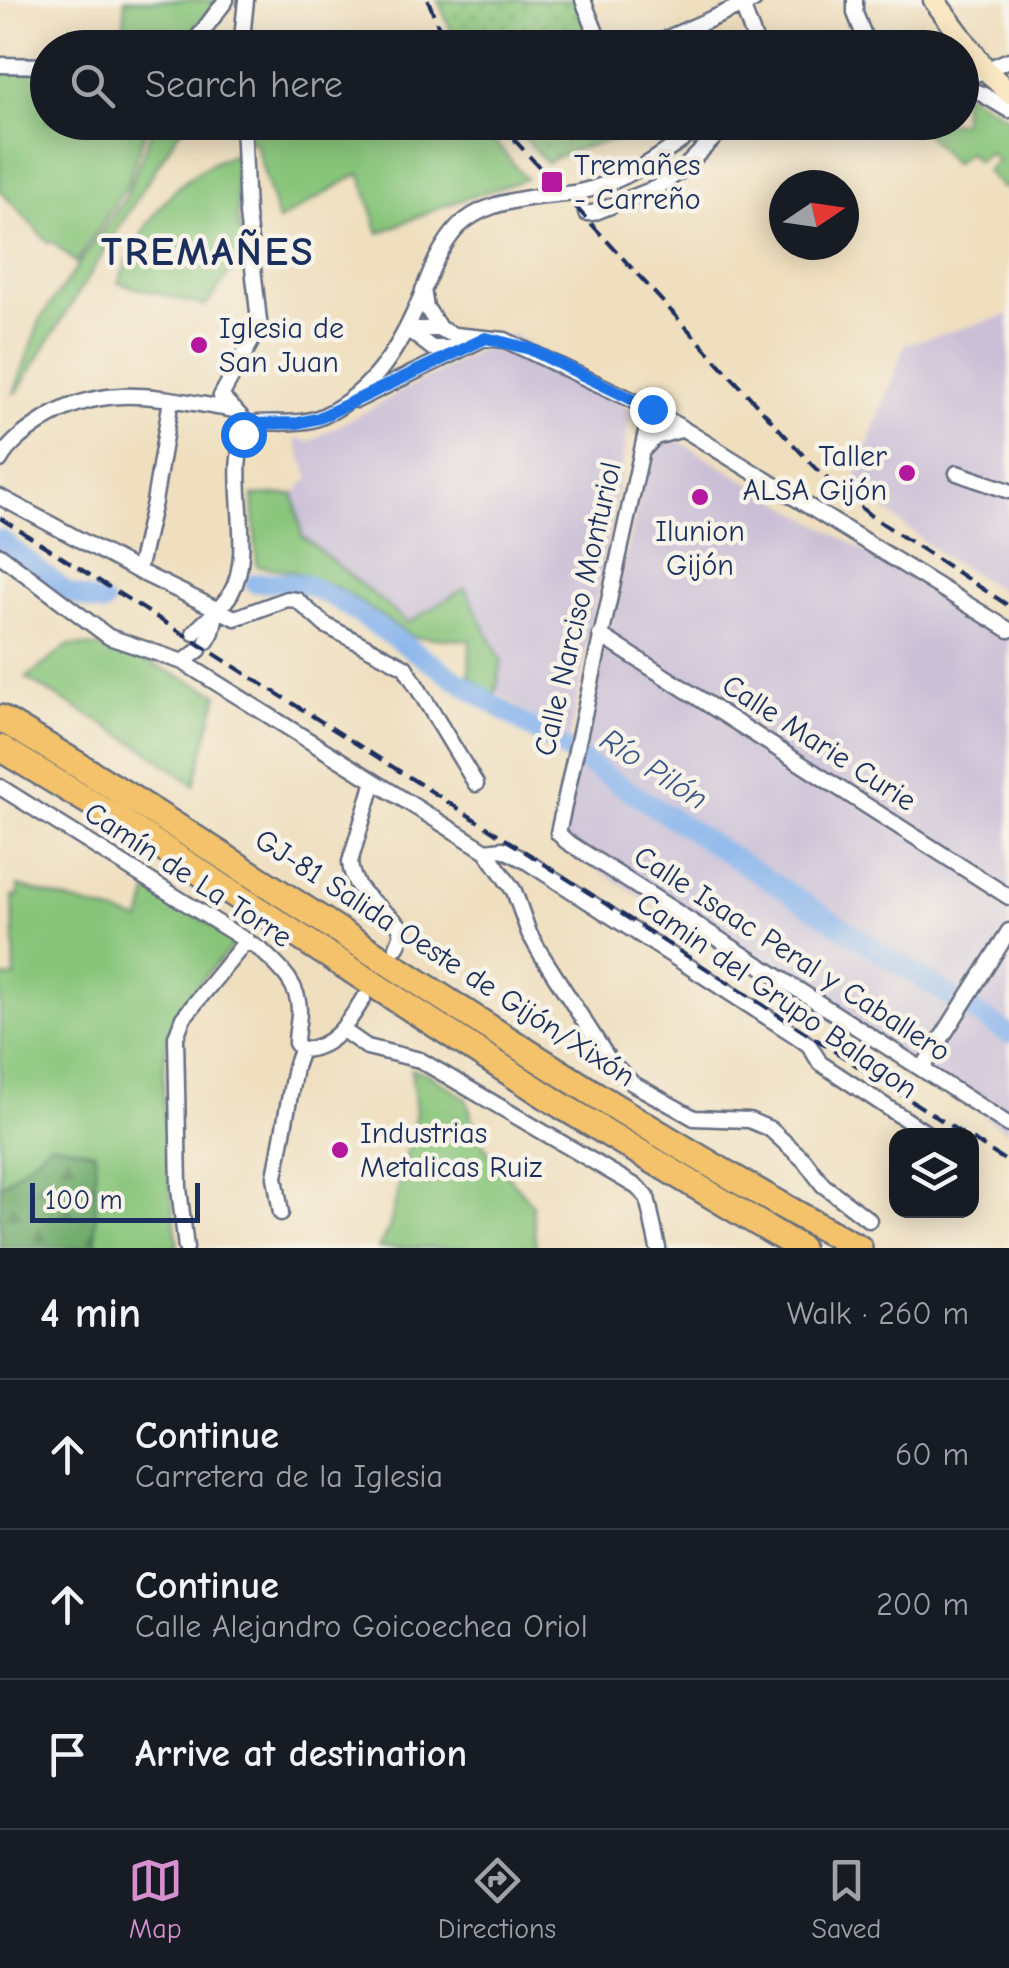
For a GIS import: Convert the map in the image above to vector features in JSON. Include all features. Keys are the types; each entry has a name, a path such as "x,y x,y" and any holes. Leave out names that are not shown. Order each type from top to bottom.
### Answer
{"highway":[{"name":"GJ-81 Salida Oeste de Gijón/Xixón","path":"0,718 145,804 576,1083 859,1248"},
{"path":"0,748 116,818 562,1106 800,1248"}],"street":[{"path":"204,30 226,0"},
{"path":"243,30 246,0"},
{"path":"582,0 594,30"},
{"path":"855,0 862,30"},
{"path":"941,1 956,30"},
{"path":"684,30 745,2 753,30"},
{"path":"979,71 1009,60"},
{"path":"979,62 1009,93"},
{"path":"0,65 30,66"},
{"path":"979,93 1009,110"},
{"path":"244,140 246,214 259,321 222,396 248,424"},
{"path":"338,408 376,374 398,347 437,257 459,226 492,206 606,187 628,177 681,140"},
{"path":"586,213 656,188 682,170 712,140"},
{"path":"423,290 426,307 440,329"},
{"path":"407,328 440,329 530,349 652,409 1009,630"},
{"path":"407,328 432,348 462,348"},
{"path":"248,424 298,423 486,338"},
{"path":"0,460 23,434 76,401 134,394 236,410"},
{"path":"138,571 171,400"},
{"name":"Calle Narciso Monturiol","path":"558,821 652,409"},
{"path":"194,647 231,594 239,570 241,446 248,424"},
{"path":"642,450 654,437 684,430"},
{"path":"957,473 1009,491"},
{"path":"0,497 235,618 287,599 296,600 325,625 405,667 476,784"},
{"path":"0,555 109,636 194,647 374,781 486,851 514,890 541,954 609,1060 632,1083 694,1118 749,1120 770,1128 804,1160 823,1185 869,1220"},
{"name":"Calle Marie Curie","path":"600,635 1009,897"},
{"path":"374,781 350,862 351,876 374,905 399,926 402,934 397,947"},
{"name":"Camín de La Torre","path":"0,787 247,940 286,974 297,993 296,1043 302,1050"},
{"name":"Calle Isaac Peral y Caballero","path":"558,821 558,832 566,841 1009,1125"},
{"name":"Camin del Grupo Balagon","path":"486,851 503,849 526,861 795,1035 809,1045 820,1062 919,1128"},
{"path":"922,1069 1009,931"},
{"path":"186,1248 179,1188 176,1037 183,1018 247,940"},
{"path":"281,1214 275,1178 294,1067 302,1050 344,1031 363,1000"},
{"path":"344,1031 367,1047 420,1060 637,1187 648,1197 658,1248"}],"shaded area":[{"path":"1009,315 1009,595 941,555 854,485 905,344"},
{"path":"511,333 632,410 569,742 496,690 502,661 465,588 408,623 302,536 294,492 310,479 295,439 310,441"},
{"path":"677,440 1009,637 1009,1132 558,844 649,457 665,442"}],"green space":[{"path":"125,0 217,0 193,30 124,30"},
{"path":"438,0 580,0 592,30 451,30"},
{"path":"30,69 30,140 142,140 127,186 76,263 52,241 49,243 0,190 0,70"},
{"path":"979,101 1009,118 1009,184 1003,189 986,171 997,161 989,152 977,161 968,152 954,164 932,140 979,140"},
{"path":"148,140 173,140 14,393 41,318 126,197"},
{"path":"491,140 526,179 443,206 379,233 360,173 278,221 255,142 249,142"},
{"path":"526,140 614,140 575,150 547,163"},
{"path":"235,154 238,220 248,269 236,265 205,306 118,283 137,242 177,188 194,174"},
{"path":"294,494 302,536 408,623 465,588 502,662 495,695 469,676 470,640 413,637 335,586 291,571 257,566 253,496"},
{"path":"69,645 119,649 218,694 194,785 145,749 26,678"},
{"path":"18,886 141,921 150,886 237,941 183,1003 169,1034 163,1093 178,1248 96,1248 94,1152 13,1175 0,1187 0,978 15,977 13,896 19,897"},
{"path":"411,1069 429,1074 466,1098 477,1134 532,1204 536,1248 378,1248 389,1229 416,1112"},
{"path":"51,1143 95,1152 96,1248 0,1248 0,1187"}],"waterway":[{"name":"Río Pilón","path":"0,539 68,593 103,604"},
{"name":"Río Pilón","path":"255,583 309,586 336,599 1009,1034"}],"railway":[{"path":"428,0 440,30"},
{"path":"514,140 815,468 871,516 1009,606"},
{"path":"0,518 954,1128"},
{"path":"979,1144 1009,1163"}],"place":[{"name":"Tremañes - Carreño","path":"552,182"},
{"name":"Iglesia de San Juan","path":"199,345"},
{"name":"Taller ALSA Gijón","path":"907,473"},
{"name":"Ilunion Gijón","path":"700,497"},
{"name":"Industrias Metalicas Ruiz","path":"340,1150"}],"district":[{"name":"TREMAÑES","path":"208,252"}],"route":[{"path":"243,434 248,424 298,423 319,418 486,338 530,349 652,409"}]}
